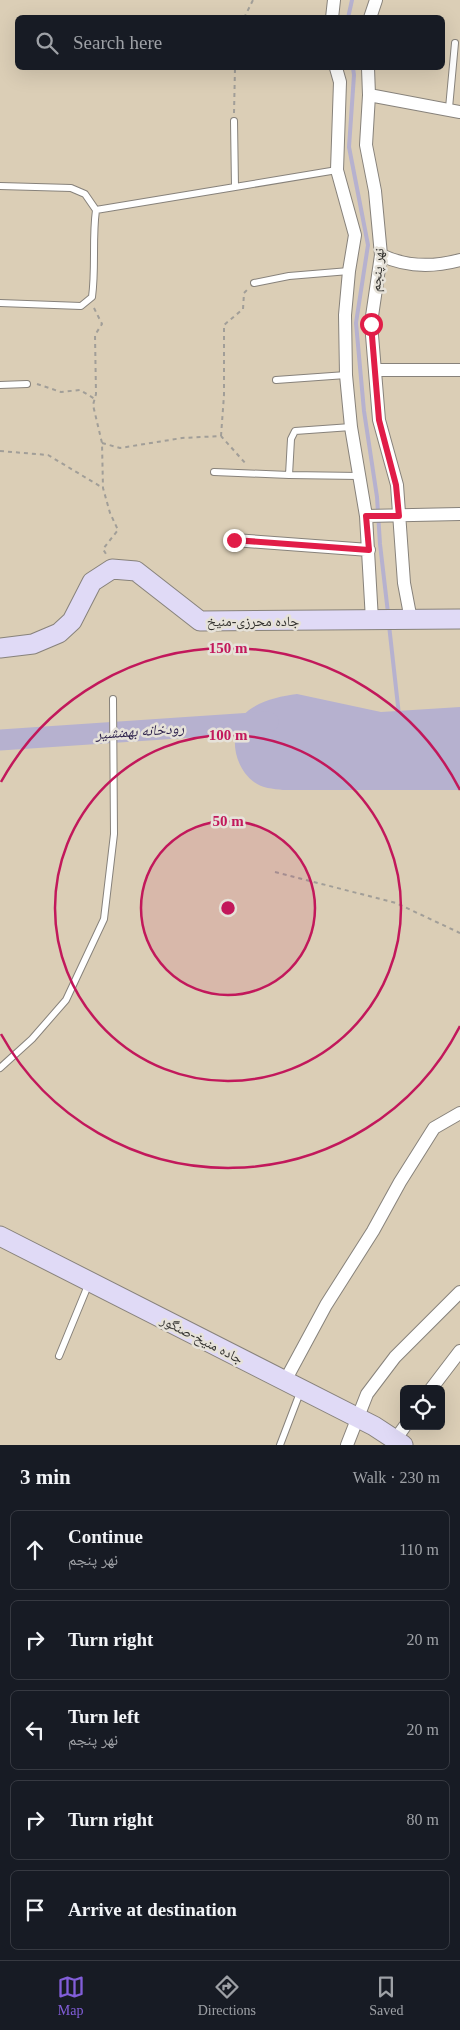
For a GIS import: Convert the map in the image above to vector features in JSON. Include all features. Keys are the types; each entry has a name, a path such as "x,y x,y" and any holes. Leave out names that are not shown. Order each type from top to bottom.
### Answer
{"main road":[{"name":"جاده محرزی-منیخ","path":"112,569 136,570 200,621 460,619"},
{"path":"0,648 34,644 60,632 72,621 92,582 112,569"},
{"name":"جاده منیخ-صنگور","path":"0,1236 293,1385 401,1437"}],"street":[{"path":"332,15 334,0"},
{"path":"371,15 376,0"},
{"name":"نهر پنجم","path":"337,70 340,82 337,170 355,235 349,271 346,315 346,375 351,427 359,476 369,516 369,550 390,620"},
{"name":"نهر پنجم","path":"368,70 369,95 366,145 375,190 381,255 371,324 379,420 396,485 404,583 390,620"},
{"path":"369,95 455,110"},
{"path":"381,255 396,262 438,266 460,260"},
{"path":"375,370 460,370"},
{"path":"369,516 460,514"},
{"path":"234,540 369,550"},
{"path":"293,1385 326,1305 373,1231 400,1182 434,1128 460,1112"},
{"path":"347,1445 367,1394 395,1357 460,1292"},
{"path":"434,1385 460,1351"}],"lane":[{"path":"455,43 455,110"},
{"path":"234,121 235,187"},
{"path":"96,210 337,170"},
{"path":"0,186 71,188 85,194 96,210 93,232 95,277 92,297 88,301 81,306 0,302"},
{"path":"254,283 289,276 349,271"},
{"path":"276,380 346,375"},
{"path":"0,385 27,384"},
{"path":"289,475 291,439 295,431 351,427"},
{"path":"214,472 359,476"},
{"path":"0,1068 32,1039 66,1000 104,919 114,834 113,699"},
{"path":"60,1356 89,1282"},
{"path":"280,1445 293,1385"}],"path":[{"path":"246,15 253,0"},
{"path":"234,121 235,70"},
{"path":"254,283 244,294 243,308 224,326 224,395 221,436 254,473"},
{"path":"88,301 98,313 102,324 95,335 95,399 93,405 102,443 103,488 110,513 118,530 103,549 112,569"},
{"path":"27,384 39,384 61,392 80,390 95,399"},
{"path":"102,443 120,448 182,438 221,436"},
{"path":"0,451 48,456 103,488"},
{"path":"275,872 396,903 460,933"}],"shaded area":[{"path":"0,0 460,0 460,1445 0,1445"},
{"path":"297,694 381,712 460,707 460,790 283,790 257,784 247,775 237,757 235,736 237,726 242,717 254,707 272,699"}],"waterway":[{"path":"349,15 352,0"},
{"path":"353,70 349,147 368,245 356,323 364,411 377,497 388,613"},
{"path":"389,625 399,715"},
{"name":"رودخانه بهمنشیر","path":"0,740 268,722"}],"route":[{"path":"234,540 369,550 366,516 399,516 396,485 379,420 371,324"}]}
